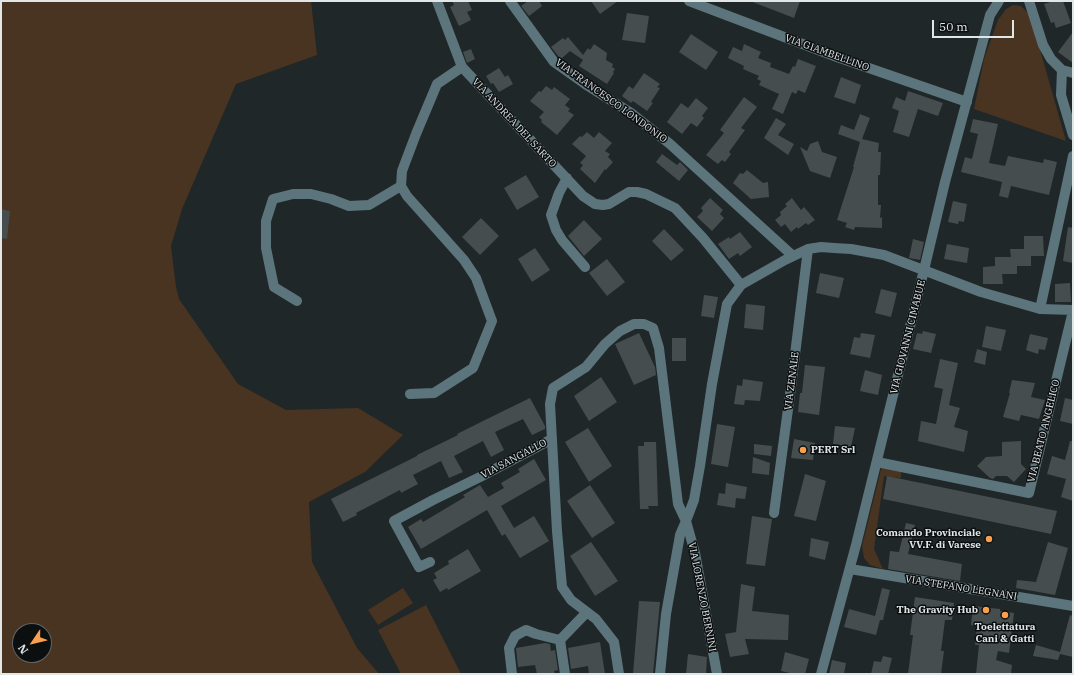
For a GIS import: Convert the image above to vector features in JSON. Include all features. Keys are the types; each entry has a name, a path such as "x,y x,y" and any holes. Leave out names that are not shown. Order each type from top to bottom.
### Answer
{"street":[{"name":"VIA ANDREA DEL SARTO","path":"437,1 462,67 583,196 595,204 609,204 629,192 637,192 646,194 675,208 703,238 741,285"},
{"name":"VIA FRANCESCO LONDONIO","path":"510,1 554,62 631,114 670,144 793,256"},
{"name":"VIA GIAMBELLINO","path":"689,1 837,57 967,102"},
{"name":"VIA GIOVANNI CIMABUE","path":"821,674 832,628 850,569 945,182 990,15 999,1"},
{"path":"1029,1 1043,44 1051,59 1062,70 1073,73"},
{"path":"410,394 434,392 473,368 492,322 476,278 464,260 407,196 402,186 402,171 437,84 462,67"},
{"path":"1062,70 1061,95 1073,135"},
{"path":"1040,309 1073,156"},
{"path":"567,178 559,193 551,215 562,240 585,267"},
{"path":"297,301 274,287 266,248 266,221 273,199 293,194 311,194 331,199 349,206 369,205 402,186"},
{"path":"660,674 666,614 680,535 694,500 712,384 727,304 741,285 793,256 808,249 821,247 884,255 982,292 1040,309 1073,311"},
{"name":"VIA ZENALE","path":"774,513 808,249"},
{"name":"VIA BEATO ANGELICO","path":"876,462 1029,493 1073,311"},
{"name":"VIA SANGALLO","path":"430,562 420,567 394,521 552,439 550,404 553,388 586,367 605,344 620,331 634,324 644,324 653,328 659,348 678,504 686,521"},
{"path":"552,439 562,587 572,600 596,619 614,642 618,674"},
{"name":"VIA LORENZO BERNINI","path":"686,521 695,552 716,674"},
{"name":"VIA STEFANO LEGNANI","path":"850,569 1073,606"},
{"path":"560,640 587,612"},
{"path":"512,674 509,648 515,636 526,630 560,640"},
{"path":"560,640 565,674"}],"shaded area":[{"path":"1,1 311,1 317,55 236,84 182,209 171,246 179,299 238,384 286,410 358,408 403,435 365,472 309,502 312,562 357,648 379,674 1,674"},
{"path":"1013,5 1021,6 1029,14 1066,141 974,109 984,59 998,20 1006,9"},
{"path":"884,466 901,470 901,478 884,476 874,549 883,569 870,565 864,558 862,546 881,469"},
{"path":"403,588 413,603 378,625 368,610"},
{"path":"426,605 461,674 401,674 378,630"}],"building":[{"path":"452,1 468,1 472,10 467,12 471,20 459,26 450,7 454,5"},
{"path":"528,1 539,1 542,6 529,16 521,6"},
{"path":"591,1 618,1 600,14"},
{"path":"750,1 800,1 794,18"},
{"path":"1053,1 1063,1 1071,23 1056,28 1054,22 1051,23 1044,4"},
{"path":"627,13 649,16 645,43 622,40"},
{"path":"1073,32 1073,63 1058,52"},
{"path":"691,34 718,52 706,70 679,52"},
{"path":"568,37 583,55 588,48 590,50 594,44 607,53 606,60 613,64 612,67 615,69 607,84 579,66 583,60 570,51 561,59 551,47 563,38 565,40"},
{"path":"744,44 761,52 758,58 771,63 770,67 789,74 793,66 795,67 798,59 816,66 805,93 798,90 796,94 792,92 783,114 772,109 779,94 759,85 761,81 757,79 759,76 743,69 744,66 728,58 733,47 742,51"},
{"path":"471,49 475,59 467,63 463,52"},
{"path":"499,68 505,77 508,75 513,84 499,92 486,76"},
{"path":"644,73 660,84 657,87 660,88 651,102 653,103 647,111 633,101 631,103 622,96 629,86 633,89"},
{"path":"841,77 861,85 855,104 834,97"},
{"path":"546,86 552,90 554,87 570,99 565,105 570,109 568,111 574,115 557,135 541,122 542,120 539,117 544,112 530,101"},
{"path":"908,91 943,103 938,116 918,109 909,137 893,132 899,111 892,108 896,97 905,101"},
{"path":"744,97 757,107 741,128 745,130 729,152 731,154 725,162 722,160 718,164 706,155 724,133 720,130"},
{"path":"696,98 708,108 702,116 704,118 697,127 691,123 682,134 667,122 681,103 688,108"},
{"path":"860,114 870,118 862,139 879,143 878,152 881,152 880,175 878,175 878,205 881,205 880,218 882,217 882,228 855,227 854,230 845,227 847,223 837,220 854,167 860,142 838,134 841,125 854,130"},
{"path":"776,118 786,124 778,135 794,144 788,155 764,138"},
{"path":"973,119 998,124 989,163 1005,166 1008,156 1043,163 1044,159 1057,162 1049,195 1011,186 1008,198 999,196 1002,182 961,172 965,157 972,159 978,134 970,132"},
{"path":"587,132 594,138 599,132 612,143 605,151 610,154 608,157 613,162 606,170 605,169 595,183 580,169 583,165 580,163 586,156 572,144 580,136 582,137"},
{"path":"818,141 822,152 837,157 830,178 810,171 800,147 807,151 810,144"},
{"path":"662,154 677,165 680,162 688,170 679,181 656,162"},
{"path":"747,170 763,183 768,182 769,197 751,199 733,183 740,173 743,174"},
{"path":"526,175 539,197 517,210 504,188"},
{"path":"710,198 723,210 720,214 724,218 712,231 697,217 703,211 701,208"},
{"path":"792,198 801,210 804,207 815,220 808,225 806,223 798,229 797,227 791,232 785,224 781,227 775,220 781,215 780,212 787,206 785,204"},
{"path":"953,201 967,204 964,222 959,221 958,224 948,222"},
{"path":"1,209 10,211 7,239 1,238"},
{"path":"481,218 499,236 480,255 462,237"},
{"path":"584,220 602,239 584,256 568,236"},
{"path":"1068,227 1073,228 1073,263 1063,261"},
{"path":"664,229 684,250 671,261 652,241"},
{"path":"740,232 752,247 740,256 738,253 729,259 718,244 729,237 730,239"},
{"path":"1024,236 1043,236 1044,256 1031,256 1031,266 1017,266 1017,274 1002,274 1003,284 983,284 983,267 995,266 995,257 1011,257 1010,249 1024,249"},
{"path":"913,239 924,242 920,260 909,258"},
{"path":"947,244 969,248 967,263 944,259"},
{"path":"535,248 550,270 532,282 518,259"},
{"path":"607,259 625,282 607,296 589,273"},
{"path":"820,273 844,278 839,298 816,293"},
{"path":"1070,283 1071,302 1055,302 1055,284"},
{"path":"881,289 897,293 891,317 875,313"},
{"path":"704,295 718,297 714,318 701,316"},
{"path":"746,304 765,306 763,330 744,328"},
{"path":"986,326 1006,330 1001,351 982,347"},
{"path":"923,331 936,334 931,353 913,349 917,333 922,334"},
{"path":"639,333 655,367 656,375 634,385 615,344"},
{"path":"861,333 875,335 870,358 850,354 854,337 860,338"},
{"path":"1030,334 1048,338 1045,350 1039,349 1038,354 1026,350"},
{"path":"672,338 686,338 686,361 672,361"},
{"path":"977,349 987,352 985,365 974,362"},
{"path":"940,359 958,363 949,405 960,408 954,427 968,431 964,452 918,441 921,421 936,424 943,389 934,387"},
{"path":"805,365 825,367 819,415 798,412"},
{"path":"865,370 882,375 878,395 860,391"},
{"path":"601,377 617,402 589,421 574,396"},
{"path":"743,379 763,382 760,401 745,400 744,405 734,404 737,385 742,386"},
{"path":"1012,380 1035,383 1031,397 1045,400 1039,419 1021,415 1019,421 1003,417"},
{"path":"530,398 545,426 545,429 532,435 523,419 495,432 504,450 491,457 483,441 454,456 463,472 449,478 441,461 413,475 418,484 401,493 400,490 356,513 357,515 343,522 331,499"},
{"path":"1065,398 1073,400 1073,424 1060,421"},
{"path":"717,424 735,427 728,467 711,464"},
{"path":"835,426 855,428 851,447 833,444"},
{"path":"588,428 612,466 589,482 565,442"},
{"path":"794,439 815,443 813,460 791,458"},
{"path":"1021,441 1021,464 1026,469 1014,482 1007,476 996,476 993,479 990,478 977,466 986,457 1002,456 1002,442"},
{"path":"1070,441 1073,441 1073,501 1061,497 1066,479 1047,474 1052,456 1065,460"},
{"path":"644,442 656,442 658,506 648,506 649,509 640,509 638,446 644,446"},
{"path":"754,444 772,446 771,456 754,454"},
{"path":"753,457 770,463 769,475 752,473"},
{"path":"534,459 546,480 501,506 514,528 534,516 549,541 520,558 505,534 502,536 487,510 421,549 408,527 421,519 423,522 465,497 463,495 480,485 488,497 504,488 501,483 520,472 518,469"},
{"path":"805,474 826,481 816,521 794,516"},
{"path":"887,476 1057,511 1051,534 883,499"},
{"path":"726,483 747,487 745,499 736,498 735,508 717,505 719,493 725,494"},
{"path":"590,485 615,523 592,538 567,501"},
{"path":"752,516 772,519 765,566 746,564"},
{"path":"906,523 915,525 908,554 962,564 960,581 888,569 890,551 899,552"},
{"path":"811,538 829,542 825,560 809,556"},
{"path":"591,542 618,581 595,596 570,556"},
{"path":"1048,542 1068,548 1055,595 1016,588 1017,580 1036,582"},
{"path":"468,549 481,571 448,590 447,588 440,592 433,580 437,578 434,573 449,564 448,561"},
{"path":"741,584 755,587 752,611 789,615 788,640 745,639 749,654 730,657 725,634 736,632"},
{"path":"882,588 890,590 883,620 880,620 876,635 844,627 849,609 875,616"},
{"path":"915,597 954,603 952,620 945,620 941,651 944,651 941,674 908,674 913,635 910,635"},
{"path":"639,601 660,602 653,674 633,674"},
{"path":"973,606 1000,609 1000,611 1014,613 1009,653 998,651 996,660 1012,665 1011,674 976,674 979,645 975,645 977,626 971,625"},
{"path":"1070,615 1073,616 1073,657 1060,654 1058,660 1033,656 1036,645 1060,652"},
{"path":"600,642 605,674 589,674 588,666 571,669 568,648"},
{"path":"545,643 550,644 551,651 555,650 558,670 554,671 555,674 537,674 535,665 518,667 516,648"},
{"path":"785,652 809,659 805,674 794,674 781,671"},
{"path":"688,654 707,657 706,674 686,674"},
{"path":"883,656 892,658 888,674 871,674 874,661 881,662"},
{"path":"832,660 846,663 844,674 829,674"}],"place":[{"name":"PERT Srl","path":"803,450"},
{"name":"Comando Provinciale VV.F. di Varese","path":"989,539"},
{"name":"The Gravity Hub","path":"986,610"},
{"name":"Toelettatura Cani & Gatti","path":"1005,615"}]}
